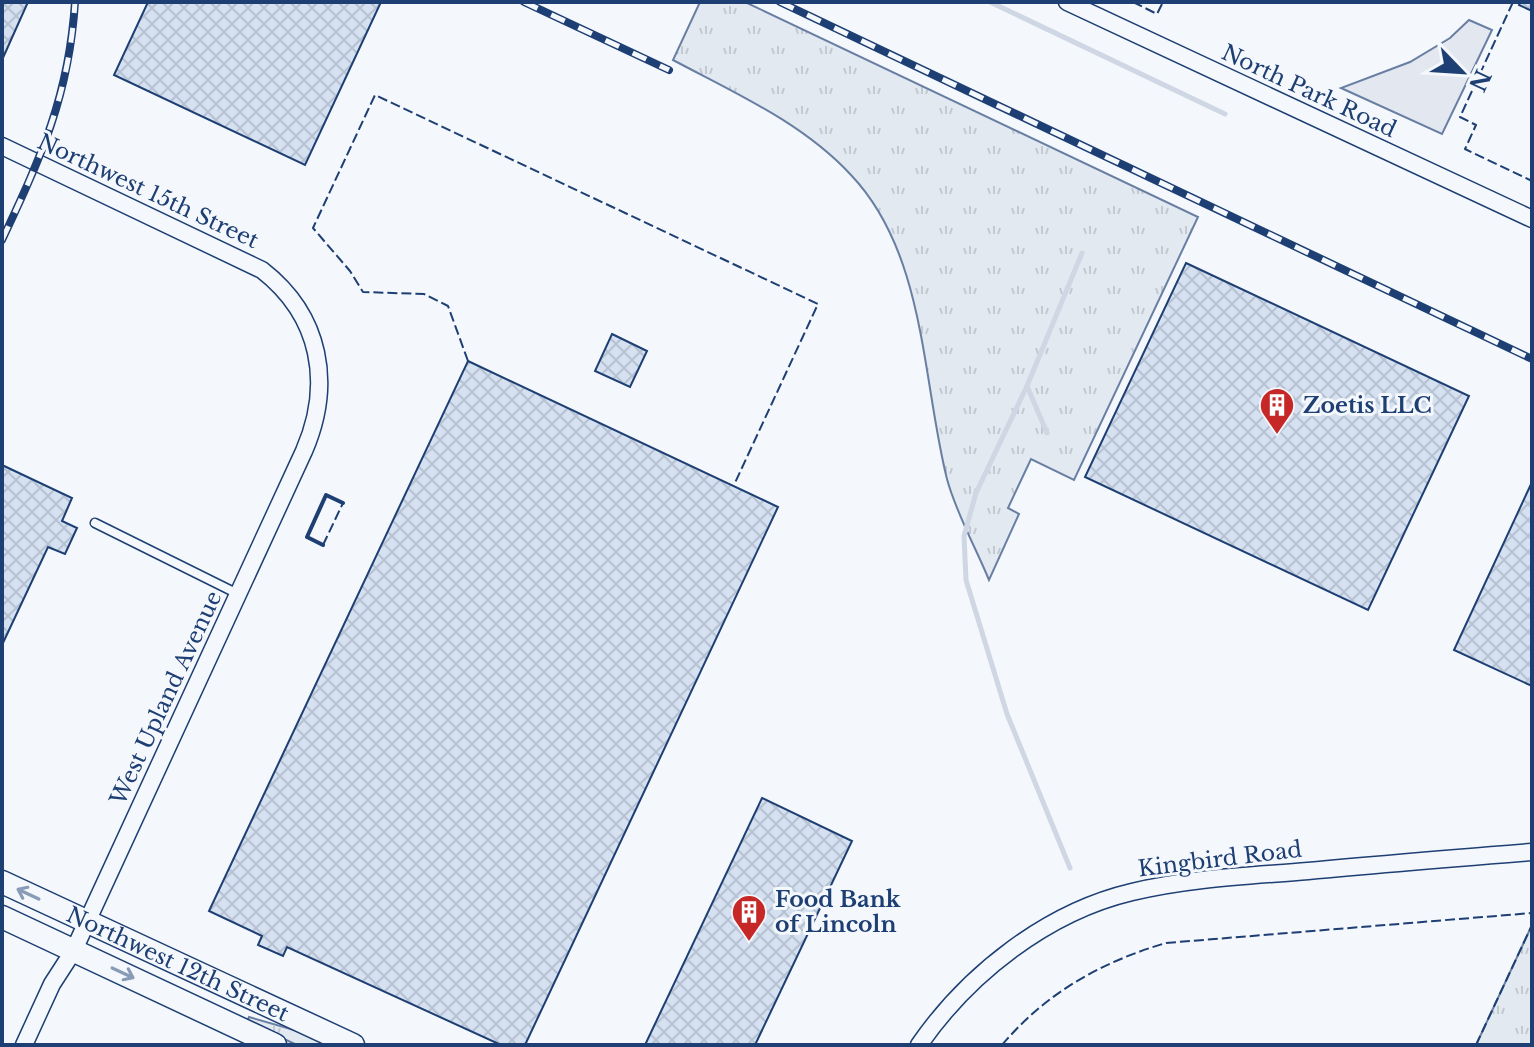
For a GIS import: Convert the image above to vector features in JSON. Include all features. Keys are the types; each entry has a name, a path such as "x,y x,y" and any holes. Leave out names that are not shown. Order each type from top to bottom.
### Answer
{"main road":[{"name":"Northwest 12th Street","path":"2,882 353,1045"},
{"name":"Northwest 12th Street","path":"2,917 275,1045"}],"street":[{"name":"North Park Road","path":"1067,2 1532,219"},
{"name":"Northwest 15th Street","path":"2,146 262,270 287,293 302,313 320,362"},
{"name":"West Upland Avenue","path":"24,1045 52,984 74,950 311,435 321,396 320,362"},
{"name":"Kingbird Road","path":"919,1045 967,988 1016,947 1069,917 1128,893 1189,881 1532,852"}],"lane":[{"path":"95,523 238,594"}],"green space":[{"path":"700,2 745,2 1198,217 1074,480 1031,459 1008,508 1019,514 989,580 947,479 918,320 894,242 876,207 832,156 767,110 673,60"},
{"path":"1532,925 1532,1045 1476,1045"},
{"path":"249,1017 301,1032 329,1045 297,1045 247,1022"}],"shaded area":[{"path":"1469,20 1492,30 1442,134 1341,88 1410,62 1450,38"}],"building":[{"path":"2,2 28,2 2,60"},
{"path":"148,2 381,2 305,165 114,75"},
{"path":"1520,2 1532,2 1532,11 1519,5"},
{"name":"Zoetis LLC","path":"1186,263 1469,396 1368,610 1085,477"},
{"path":"612,334 647,351 630,387 595,371"},
{"path":"468,361 778,507 525,1045 501,1045 287,947 283,956 258,945 262,936 209,911"},
{"path":"2,465 72,498 62,521 77,528 65,554 48,547 2,645"},
{"path":"1532,482 1532,686 1454,650"},
{"name":"Food Bank of Lincoln","path":"762,798 852,841 755,1045 645,1045"}],"waterway":[{"path":"990,2 1225,114"},
{"path":"1070,868 1007,714 966,580 964,536 976,493 1027,386 1082,253"},
{"path":"1027,386 1047,433"}],"railway":[{"path":"2,240 41,153 60,97 75,2"},
{"path":"524,2 669,70"},
{"path":"780,2 1532,359"}],"fence":[{"path":"1133,2 1157,14 1163,2"},
{"path":"1513,2 1460,117 1476,125 1465,149 1532,181"},
{"path":"468,361 448,306 424,294 363,292 350,271 313,228 375,95 818,304 734,485"},
{"path":"323,545 343,503"},
{"path":"1002,1045 1037,1010 1076,982 1119,960 1166,943 1532,913"},
{"path":"1476,1045 1532,925"}],"wall":[{"path":"323,545 307,537 326,495 343,503"}],"place":[{"name":"Zoetis LLC","path":"1277,436"},
{"name":"Food Bank of Lincoln","path":"749,943"}]}
